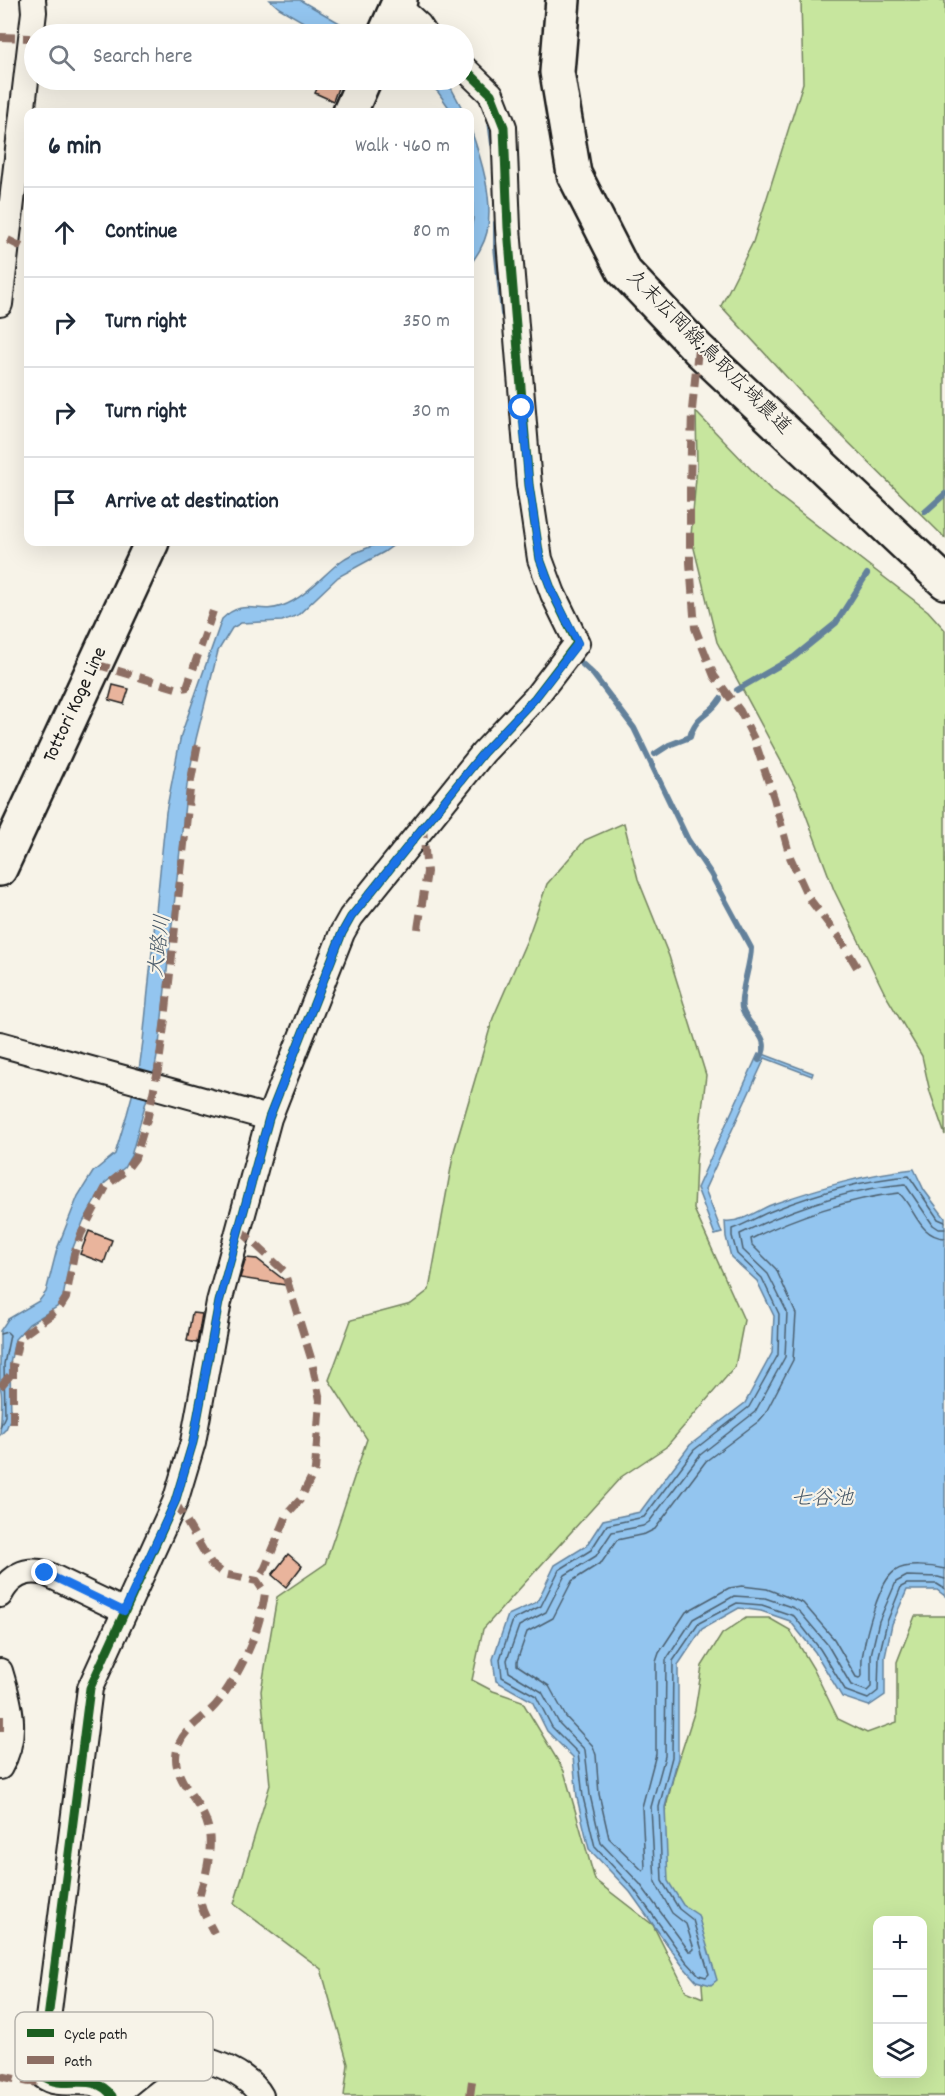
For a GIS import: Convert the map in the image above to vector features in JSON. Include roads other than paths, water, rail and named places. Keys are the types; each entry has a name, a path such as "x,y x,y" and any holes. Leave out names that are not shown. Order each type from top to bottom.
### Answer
{"street":[{"path":"33,0 33,24"},
{"name":"久末広岡線;鳥取広域農道","path":"563,0 557,72 574,174 623,270 698,349 945,582"},
{"path":"392,19 414,24"},
{"path":"49,2012 90,1688 175,1502 193,1442 219,1302 269,1118 342,933 351,917 483,753 535,698 578,643 553,594 540,559 531,495 508,228 504,127 491,94 474,78"},
{"path":"0,304 25,90"},
{"path":"352,108 360,90"},
{"name":"Tottori Koge Line","path":"0,869 150,546"},
{"path":"0,1044 269,1118"},
{"path":"0,1595 4,1587 15,1576 36,1571 45,1573 124,1611"},
{"path":"0,1671 11,1708 9,1745 0,1767"},
{"path":"213,2063 230,2068 255,2085 261,2096"},
{"path":"53,2081 95,2083 104,2086 112,2096 132,2081"}],"water":[{"path":"270,0 300,0 341,24 307,24"},
{"path":"436,90 452,90 462,108 449,108"},
{"path":"474,140 482,165 489,206 486,237 474,259"},
{"name":"大路川","path":"372,546 392,546 338,577 298,615 282,621 241,623 232,628 218,651 187,785 159,1045 154,1073 131,1156 124,1168 105,1183 83,1222 71,1253 63,1298 57,1307 29,1324 15,1339 10,1364 11,1417 6,1429 0,1435 2,1403 0,1331 8,1319 39,1301 46,1292 57,1249 78,1196 93,1172 115,1154 139,1070 166,812 181,735 222,619 237,609 266,609 282,606 306,592 345,558"},
{"path":"758,1054 813,1073 812,1076 765,1058 705,1189 722,1233 715,1235 697,1188"},
{"name":"七谷池","path":"914,1169 924,1190 945,1218 945,1596 937,1590 907,1590 892,1624 885,1657 885,1695 869,1706 842,1697 815,1652 790,1621 761,1611 739,1608 702,1629 678,1665 678,1758 665,1807 668,1881 683,1905 698,1915 717,1980 711,1985 696,1981 630,1892 589,1849 577,1798 573,1757 547,1731 532,1701 496,1681 493,1659 508,1615 537,1602 555,1565 586,1546 603,1520 640,1512 690,1445 745,1403 772,1353 774,1316 757,1281 731,1257 725,1221 745,1218 770,1205 827,1187 879,1174"}],"waterway":[{"path":"490,121 493,144"},
{"path":"496,223 496,247 503,314"},
{"path":"925,512 945,494"},
{"path":"737,690 794,657 836,623 867,574"},
{"path":"579,661 593,674 634,728 688,840 711,874 751,948 742,1008 764,1045 759,1060"},
{"path":"655,754 669,745 690,737 699,720 720,699"}]}
